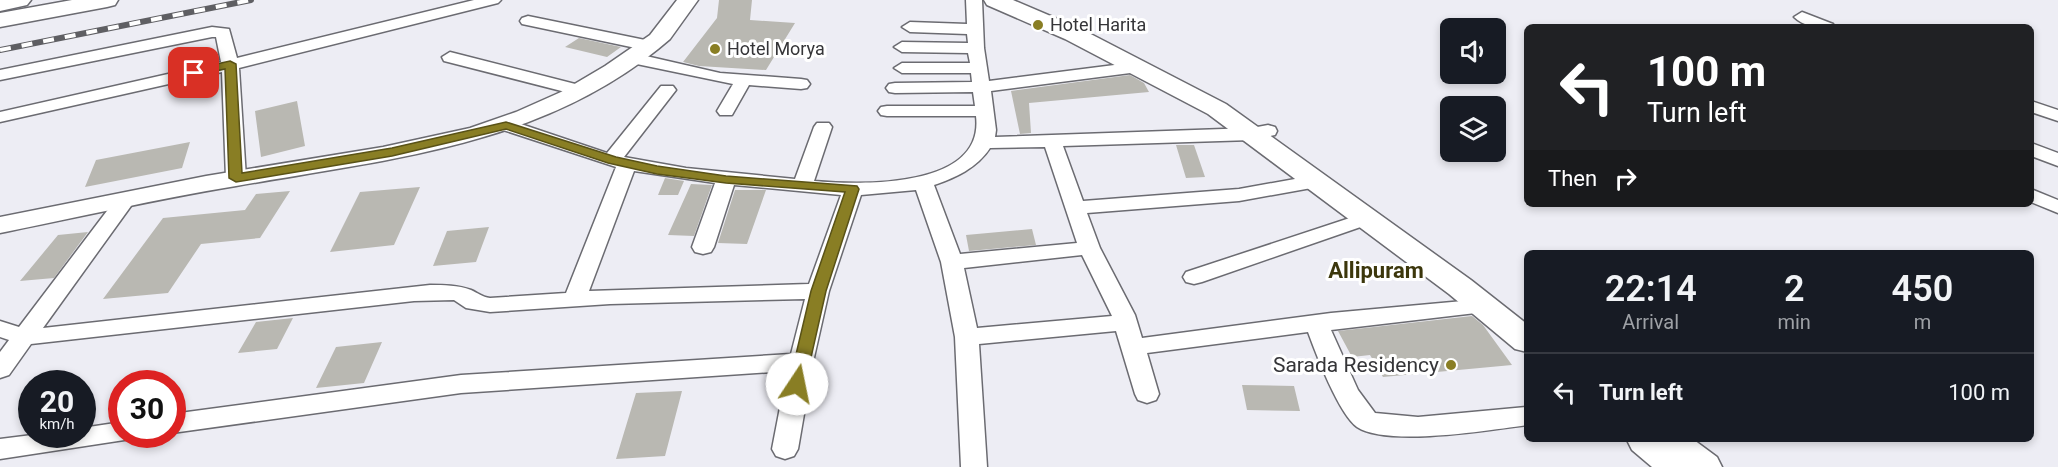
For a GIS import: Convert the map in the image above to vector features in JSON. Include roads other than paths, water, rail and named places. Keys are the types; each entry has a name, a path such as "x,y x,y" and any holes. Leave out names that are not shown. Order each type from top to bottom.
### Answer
{"main road":[{"path":"0,4 19,0"},
{"path":"0,20 106,0"},
{"path":"995,0 1073,34 1260,132 1425,245 1524,323"},
{"path":"1017,0 1084,29 1218,99 1317,181 1485,306 1524,338"},
{"path":"1647,442 1677,467"},
{"path":"1672,442 1703,467"}],"street":[{"path":"0,117 493,0"},
{"path":"506,126 620,162 726,179 853,189 886,189 923,183 952,171 975,155 985,143 985,111 974,29 974,0"},
{"path":"0,225 236,178 392,152 453,140 506,126 539,113 581,91 642,52 668,30 683,2"},
{"path":"1802,17 1820,24"},
{"path":"528,21 743,81 801,84"},
{"path":"910,27 974,29"},
{"path":"0,75 223,32 230,64 236,178"},
{"path":"902,46 976,48"},
{"path":"450,57 581,91"},
{"path":"895,88 983,87 1138,67"},
{"path":"902,68 979,68"},
{"path":"726,111 743,81"},
{"path":"575,299 620,162 667,90"},
{"path":"2034,107 2058,116"},
{"path":"887,111 985,111"},
{"path":"802,185 823,127"},
{"path":"985,143 1260,132"},
{"path":"1052,140 1089,248 1125,322 1147,394"},
{"path":"2034,150 2058,160"},
{"path":"703,247 726,179"},
{"path":"1077,208 1239,195 1317,181"},
{"path":"923,183 952,262 967,337 974,467"},
{"path":"785,450 801,363 818,291 853,189"},
{"path":"2034,196 2058,207"},
{"path":"0,369 126,199"},
{"path":"1194,278 1368,218"},
{"path":"952,262 1089,248"},
{"path":"0,329 24,336 121,329 414,294 450,292 466,295 474,303 490,305 575,299 818,291"},
{"path":"1133,347 1319,323 1485,306"},
{"path":"967,337 1125,322"},
{"path":"1319,323 1322,339 1345,388 1364,418 1373,424 1420,425 1524,416"},
{"path":"186,422 461,384 801,363"},
{"path":"0,449 108,434"}],"railway":[{"path":"0,50 251,0"}],"place":[{"name":"Hotel Harita","path":"1038,25"},
{"name":"Hotel Morya","path":"715,49"},
{"name":"Sarada Residency","path":"1451,365"}],"district":[{"name":"Allipuram","path":"1376,270"}]}
